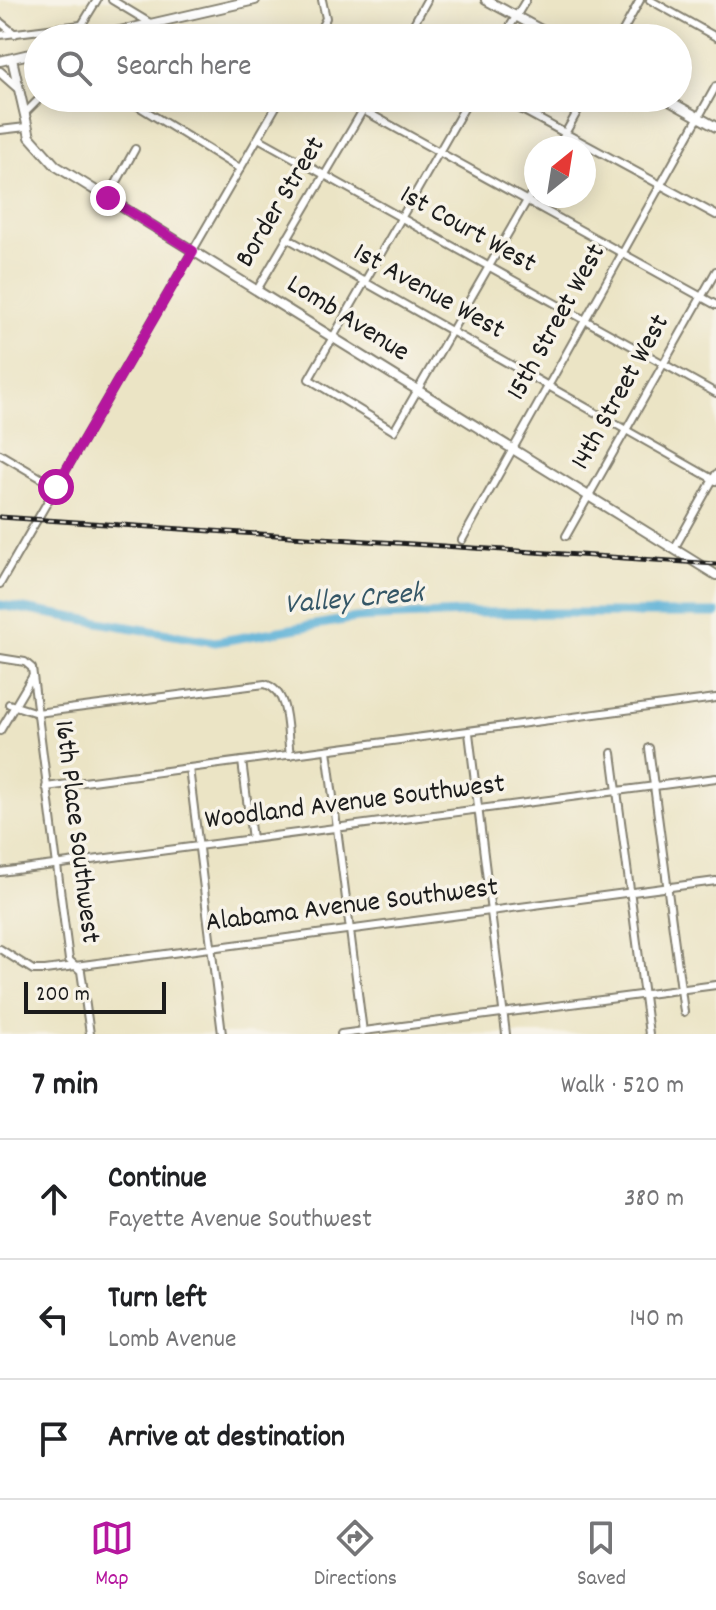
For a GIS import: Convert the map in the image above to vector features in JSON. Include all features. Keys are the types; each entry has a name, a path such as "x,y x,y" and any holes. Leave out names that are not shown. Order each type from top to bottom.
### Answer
{"main road":[{"path":"147,24 232,2 255,0"},
{"path":"486,0 529,24"},
{"path":"0,61 24,56"},
{"path":"12,59 24,109"},
{"path":"0,72 10,78 20,92"},
{"path":"689,112 716,127"},
{"path":"25,113 26,127"},
{"name":"Lomb Avenue","path":"26,127 45,157 108,198 716,575"}],"street":[{"path":"82,24 97,0"},
{"path":"112,0 151,23"},
{"path":"322,0 326,18 323,24"},
{"path":"414,24 427,0"},
{"path":"512,24 526,0"},
{"path":"627,24 640,0"},
{"path":"650,0 716,37"},
{"path":"0,22 15,34"},
{"path":"0,35 24,33"},
{"name":"15th Street West","path":"462,540 716,86"},
{"path":"148,112 240,169"},
{"path":"0,584 273,112"},
{"name":"Border Street","path":"257,290 362,112"},
{"path":"367,112 524,199"},
{"path":"462,112 309,379 394,431 524,206"},
{"path":"525,112 716,215"},
{"path":"565,134 577,112"},
{"path":"0,130 26,127"},
{"name":"1st Court West","path":"258,138 716,393"},
{"path":"108,198 135,149"},
{"path":"540,208 716,305"},
{"name":"1st Avenue West","path":"287,238 715,478"},
{"name":"14th Street West","path":"566,536 716,271"},
{"path":"0,454 56,487"},
{"path":"674,549 715,478"},
{"path":"0,658 29,664 32,677 12,705 0,731"},
{"name":"16th Place Southwest","path":"32,677 69,960 81,971 90,1034"},
{"path":"12,705 37,713 258,684 274,687 282,697 290,755"},
{"path":"46,787 716,698"},
{"path":"469,733 506,1034"},
{"path":"649,748 684,1012"},
{"path":"327,750 363,1033"},
{"path":"612,753 649,1034"},
{"path":"242,761 252,839"},
{"path":"189,768 222,1034"},
{"name":"Woodland Avenue Southwest","path":"0,872 716,778"},
{"name":"Alabama Avenue Southwest","path":"0,949 33,970 716,881"},
{"path":"341,1034 716,985"}],"waterway":[{"name":"Valley Creek","path":"0,605 215,642 356,618 463,613 716,613"}],"railway":[{"path":"0,517 716,564"}],"route":[{"path":"56,487 193,251 108,198"}]}
